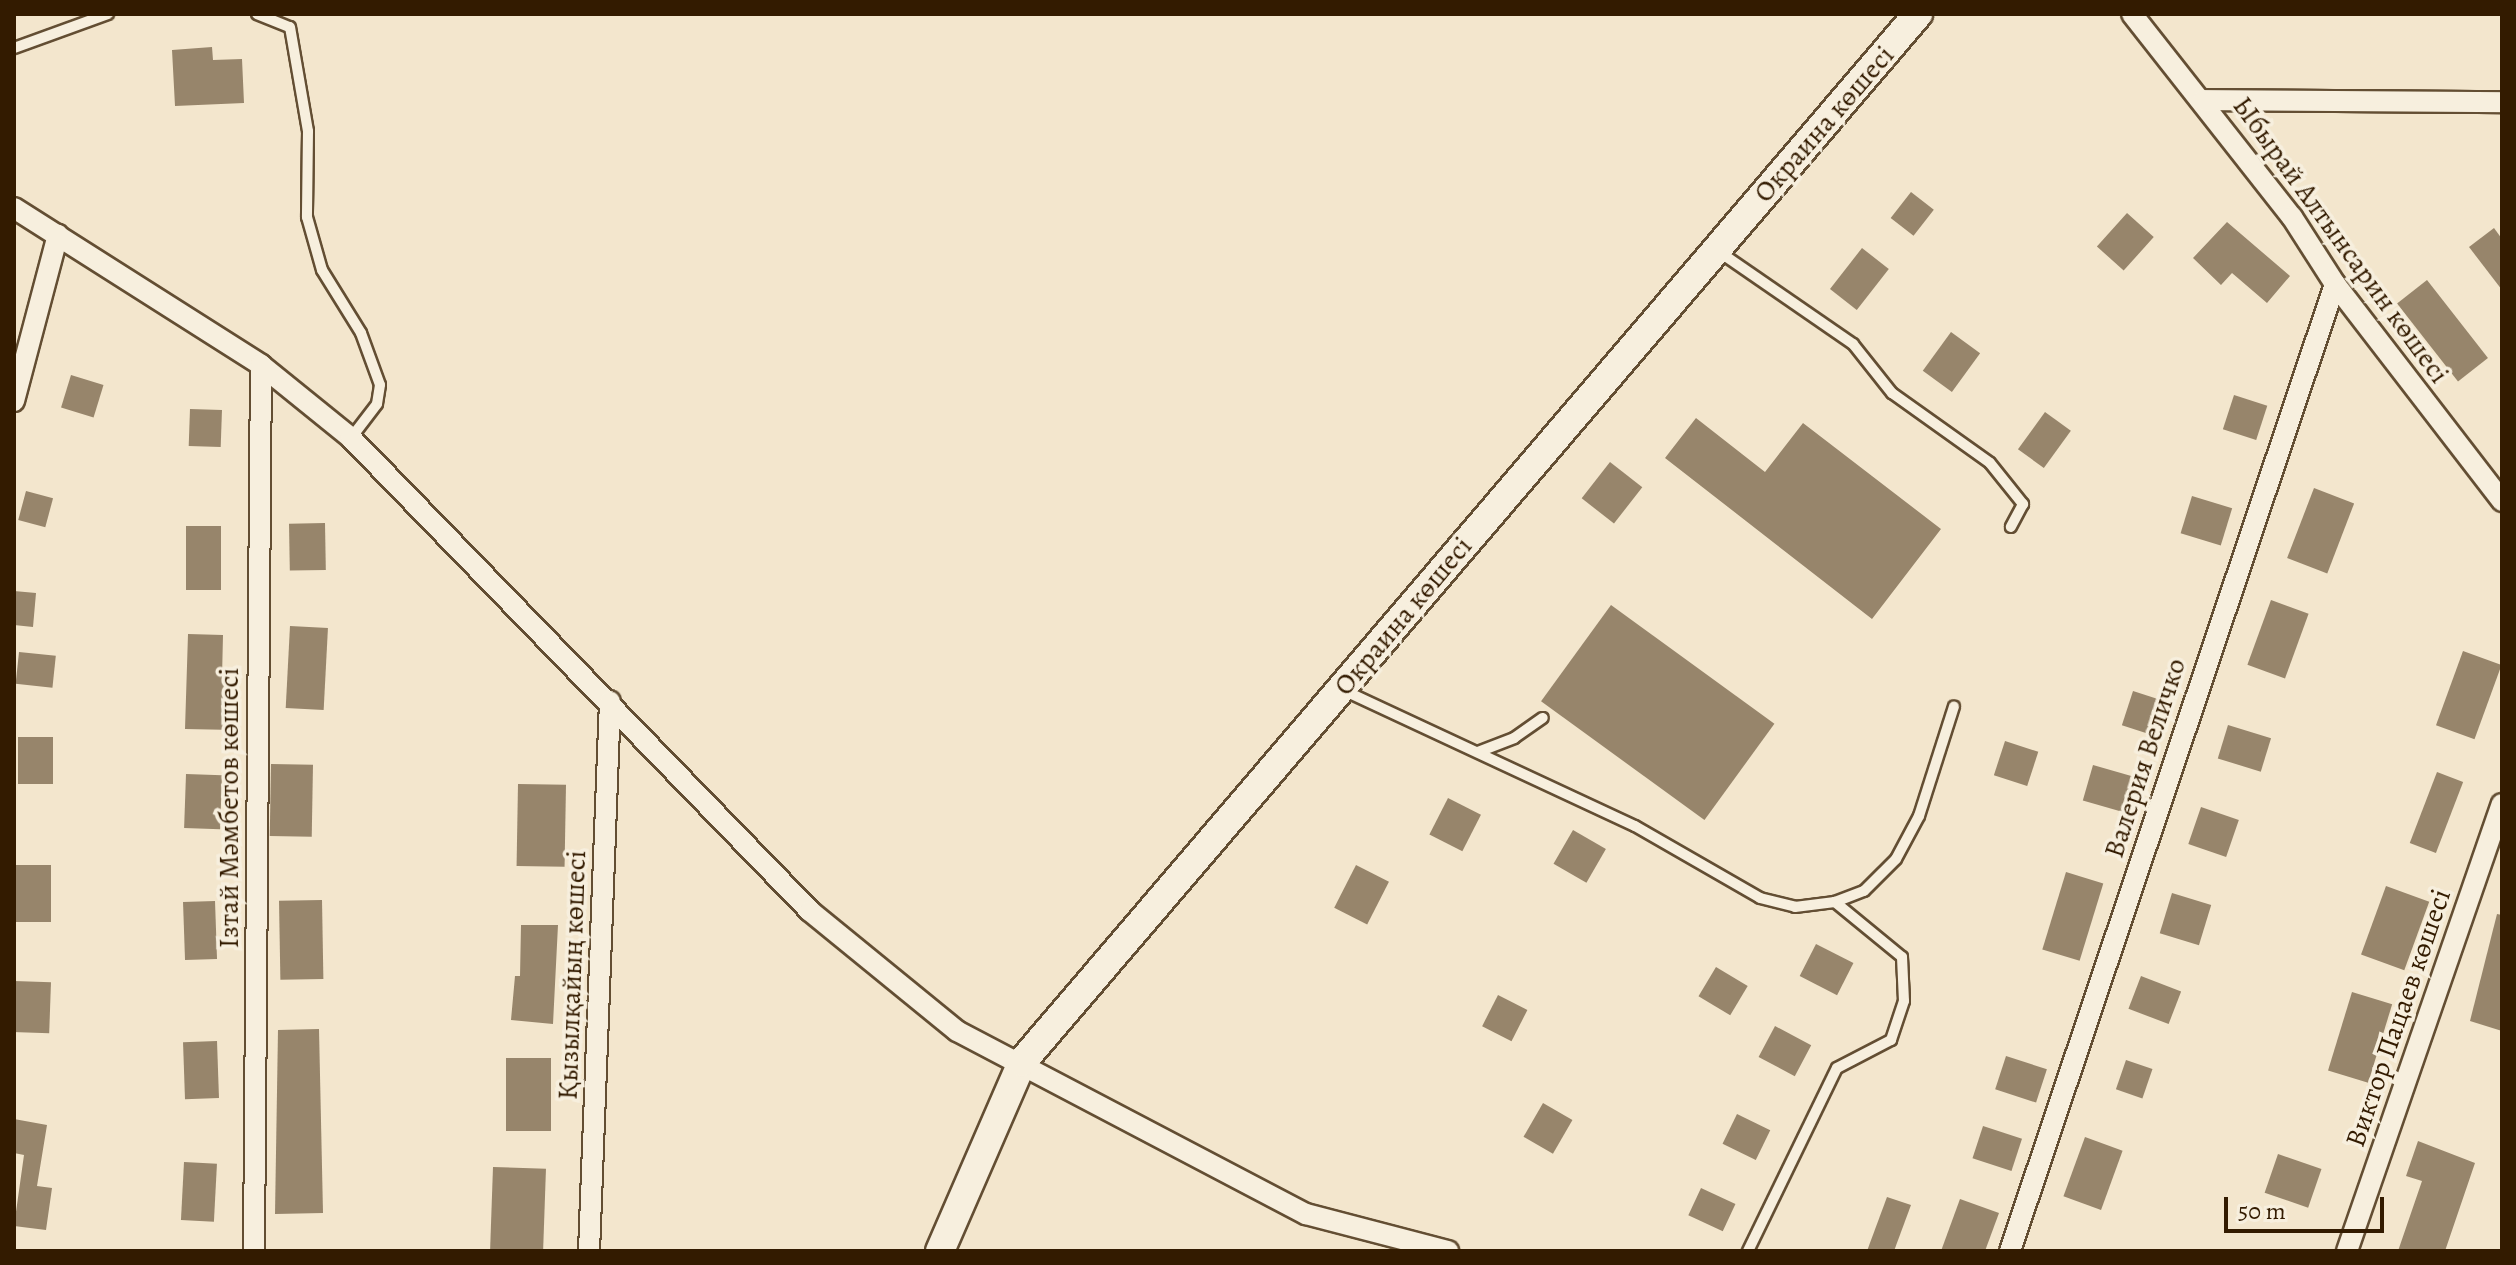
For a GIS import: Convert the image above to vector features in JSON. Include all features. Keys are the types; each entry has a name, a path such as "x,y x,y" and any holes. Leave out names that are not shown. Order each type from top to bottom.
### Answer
{"street":[{"name":"Окраина көшесі","path":"940,1251 1022,1062 1918,14"},
{"name":"Ыбырай Алтынсарин көшесі","path":"2132,14 2203,100 2335,284 2502,501"},
{"path":"2203,100 2502,102"},
{"path":"14,208 261,365 351,438 610,701 810,911 957,1031 1022,1062 1306,1214 1448,1251"},
{"path":"14,401 58,235"},
{"name":"Валерия Величко","path":"2010,1251 2335,284"},
{"name":"Ізтай Мәмбетов көшесі","path":"254,1251 261,365"},
{"name":"Қызылқайың көшесі","path":"589,1251 610,701"},
{"name":"Виктор Пацаев көшесі","path":"2347,1251 2502,804"},
{"path":"1364,1251 1371,1231"}],"lane":[{"path":"14,48 108,14"},
{"path":"257,14 290,27 308,131 307,217 322,270 361,333 380,385 377,404 351,438"},
{"path":"1716,250 1853,344 1892,393 1990,463 2023,504 2011,527"},
{"path":"1341,689 1635,826 1760,898 1795,907 1835,902 1864,891 1896,859 1919,816 1954,706"},
{"path":"1478,752 1514,738 1543,718"},
{"path":"1748,1251 1837,1068 1891,1040 1904,1001 1902,957 1835,902"}],"building":[{"path":"212,47 213,60 242,59 244,103 175,106 172,50"},
{"path":"1911,192 1934,210 1914,236 1891,218"},
{"path":"2127,213 2154,237 2124,271 2097,246"},
{"path":"2227,222 2290,276 2267,303 2232,273 2221,285 2193,258"},
{"path":"2494,228 2502,239 2502,290 2469,247"},
{"path":"1862,248 1889,269 1857,310 1830,289"},
{"path":"2427,280 2488,358 2458,381 2397,303"},
{"path":"1951,332 1980,353 1952,392 1923,371"},
{"path":"71,375 104,385 94,417 61,408"},
{"path":"2234,395 2267,406 2256,440 2223,429"},
{"path":"190,409 222,410 221,447 189,446"},
{"path":"2045,412 2071,431 2044,468 2018,449"},
{"path":"1696,418 1765,472 1803,423 1941,529 1872,619 1665,458"},
{"path":"1610,462 1642,487 1614,523 1582,498"},
{"path":"2314,488 2354,503 2327,573 2287,558"},
{"path":"26,491 53,498 45,527 18,520"},
{"path":"2192,496 2232,508 2221,546 2181,533"},
{"path":"325,523 326,570 290,571 289,524"},
{"path":"186,526 221,526 221,590 186,590"},
{"path":"14,591 36,593 33,627 14,625"},
{"path":"2271,600 2309,614 2285,679 2247,665"},
{"path":"1611,605 1774,724 1704,820 1541,701"},
{"path":"290,626 328,628 324,710 286,708"},
{"path":"188,634 223,635 222,678 236,678 235,730 185,729"},
{"path":"2463,651 2502,665 2475,739 2436,725"},
{"path":"19,652 56,656 52,688 16,684"},
{"path":"2133,691 2166,702 2155,736 2122,725"},
{"path":"2228,725 2271,738 2261,772 2218,758"},
{"path":"18,737 53,737 53,784 18,784"},
{"path":"2005,741 2038,752 2027,786 1994,775"},
{"path":"271,764 313,765 312,837 270,836"},
{"path":"2093,765 2139,778 2129,814 2083,801"},
{"path":"2437,772 2463,782 2436,853 2410,843"},
{"path":"186,774 222,775 220,829 184,828"},
{"path":"518,784 566,785 565,867 517,866"},
{"path":"1448,798 1481,815 1462,851 1429,835"},
{"path":"2201,807 2239,820 2226,857 2188,844"},
{"path":"1573,830 1606,849 1586,883 1554,864"},
{"path":"16,865 51,865 51,922 16,922"},
{"path":"1356,865 1389,882 1367,925 1334,908"},
{"path":"2066,872 2103,883 2080,961 2042,949"},
{"path":"2386,886 2429,902 2404,970 2361,955"},
{"path":"2172,893 2211,905 2199,945 2160,933"},
{"path":"322,900 323,979 280,980 279,901"},
{"path":"215,901 217,959 185,960 183,902"},
{"path":"2497,914 2502,915 2502,1031 2470,1021"},
{"path":"521,925 558,925 553,1024 511,1020 515,976 520,976"},
{"path":"1816,944 1853,963 1837,995 1800,976"},
{"path":"1716,967 1748,986 1730,1015 1698,996"},
{"path":"2141,976 2181,991 2169,1024 2128,1009"},
{"path":"14,981 51,982 49,1033 14,1032"},
{"path":"2352,992 2392,1004 2368,1083 2328,1070"},
{"path":"1498,995 1527,1010 1512,1041 1482,1026"},
{"path":"1775,1026 1811,1045 1795,1076 1759,1057"},
{"path":"319,1029 323,1213 275,1214 278,1030"},
{"path":"217,1041 219,1098 185,1099 183,1042"},
{"path":"2006,1056 2047,1069 2036,1103 1995,1089"},
{"path":"506,1058 551,1058 551,1131 506,1131"},
{"path":"2126,1060 2152,1069 2142,1098 2116,1089"},
{"path":"1543,1103 1572,1120 1553,1154 1524,1137"},
{"path":"1737,1114 1770,1130 1756,1160 1723,1144"},
{"path":"14,1119 47,1125 37,1186 52,1188 46,1230 14,1226 24,1155 14,1153"},
{"path":"1983,1126 2022,1139 2011,1171 1972,1158"},
{"path":"2085,1137 2123,1151 2101,1210 2063,1196"},
{"path":"2418,1141 2475,1163 2445,1251 2398,1251 2422,1181 2406,1176"},
{"path":"2278,1154 2321,1169 2308,1208 2265,1193"},
{"path":"184,1162 217,1164 214,1222 181,1220"},
{"path":"493,1167 546,1169 543,1251 490,1249"},
{"path":"1701,1188 1735,1204 1723,1231 1688,1215"},
{"path":"1887,1197 1911,1205 1894,1251 1867,1251"},
{"path":"1960,1199 1999,1213 1985,1251 1941,1251"}]}
